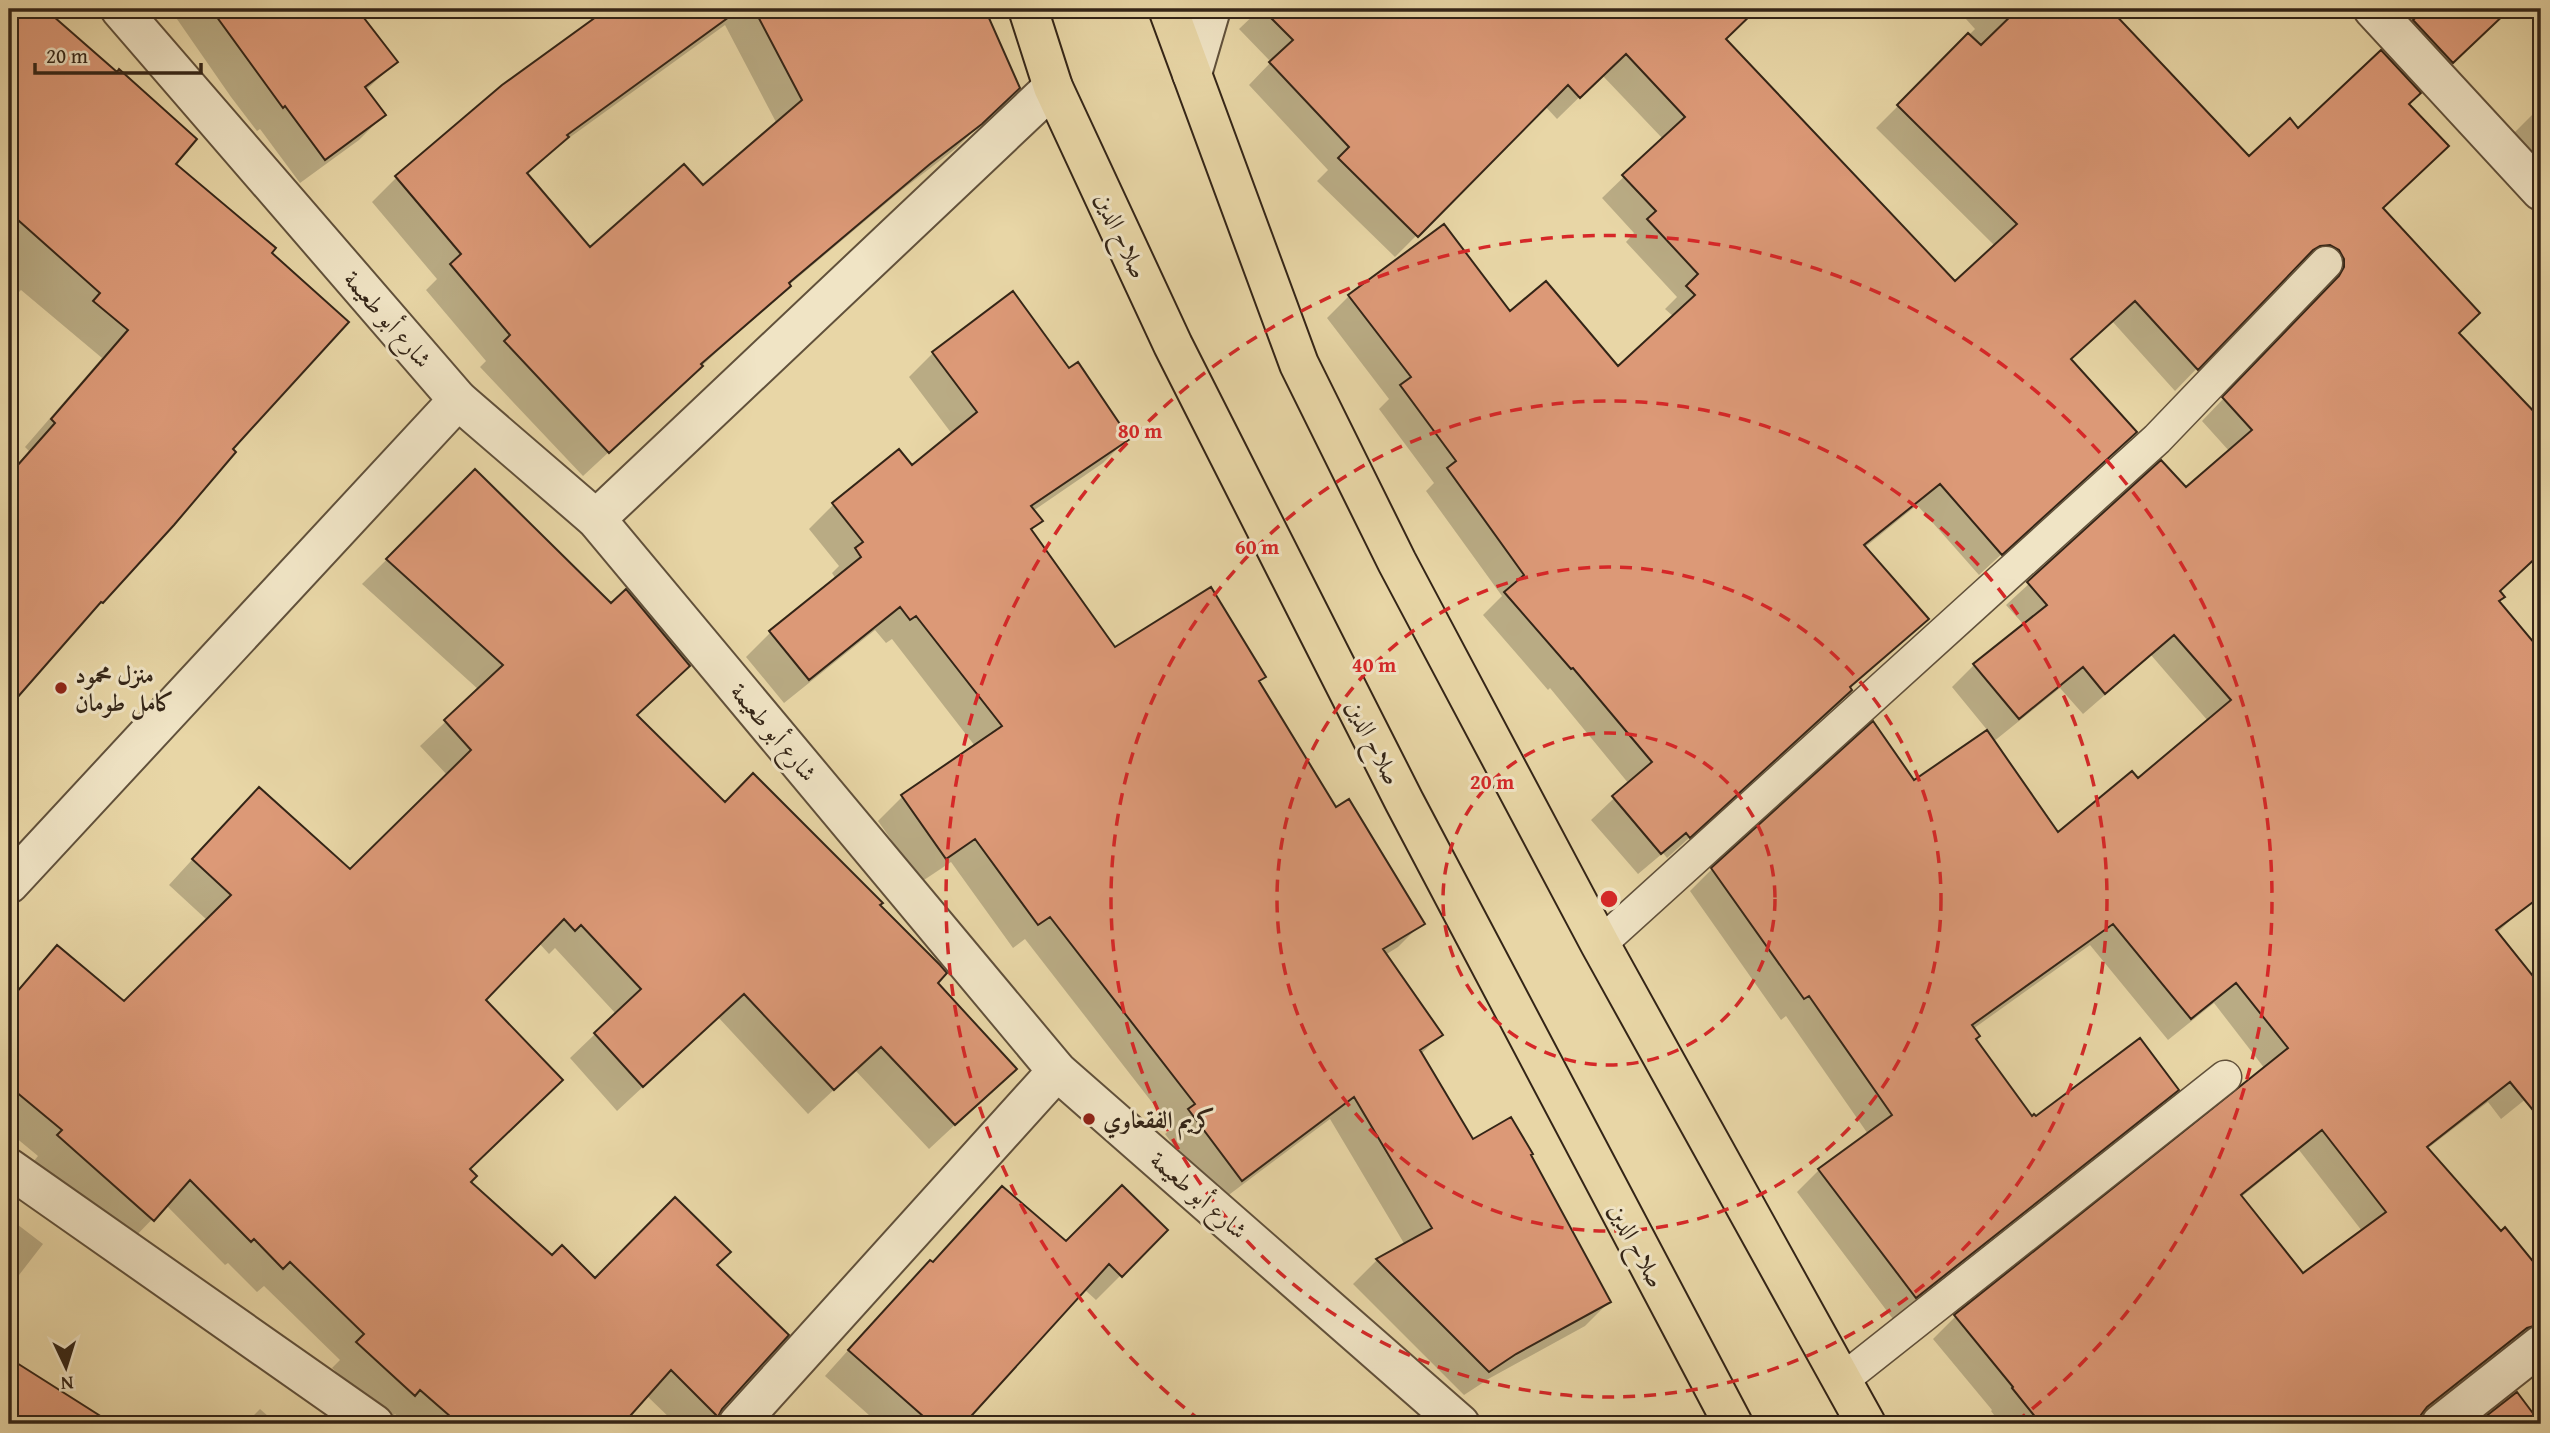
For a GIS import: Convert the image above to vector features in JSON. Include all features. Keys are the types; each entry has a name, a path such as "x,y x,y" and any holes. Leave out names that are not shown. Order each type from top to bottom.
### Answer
{"highway":[{"name":"صلاح الدين","path":"1028,9 1053,87 1173,345 1379,751 1733,1424"},
{"path":"1168,9 1299,364 1397,562 1600,944 1866,1424"}],"street":[{"name":"شارع أبو طعيمة","path":"120,9 458,400 596,519 1057,1071 1460,1424"},
{"path":"1192,74 1211,9"},
{"path":"2373,9 2541,191"},
{"path":"596,519 1053,87"},
{"path":"9,884 458,400"},
{"path":"738,1424 1057,1071"},
{"path":"9,1168 374,1424"},
{"path":"2441,1424 2541,1345"}],"lane":[{"path":"1600,944 2157,439 2326,263"},
{"path":"1841,1381 2225,1077"}],"building":[{"path":"9,9 45,9 117,72 119,69 197,139 176,164 276,248 272,253 349,322 233,449 236,452 174,525 103,603 101,602 9,707 9,475 55,423 51,419 128,330 93,301 100,293 9,212"},
{"path":"211,9 357,9 398,62 365,87 386,115 325,160 285,106 283,108"},
{"path":"607,9 740,9 567,135 569,137 527,173 590,247 684,164 703,185 802,100 754,9 985,9 1020,88 982,124 930,164 789,283 791,286 701,364 703,366 609,453 504,341 510,335 450,264 461,254 395,176 502,85"},
{"path":"1262,9 1757,9 1726,39 1955,281 2017,224 1897,105 1968,33 1981,45 2018,9 2110,9 2249,156 2290,118 2298,128 2381,50 2421,93 2409,104 2449,146 2383,208 2480,313 2459,333 2541,419 2541,553 2500,591 2505,597 2499,601 2541,651 2541,896 2496,930 2541,986 2541,1120 2510,1082 2427,1147 2501,1231 2505,1227 2541,1271 2541,1324 2527,1328 2427,1407 2421,1415 2420,1424 2041,1424 1954,1315 2288,1048 2236,983 2191,1019 2113,924 1972,1025 1980,1036 1976,1039 2032,1116 2036,1116 2140,1038 2179,1090 1916,1298 1818,1169 1892,1115 1809,996 1804,999 1711,868 1873,721 1914,780 1987,730 2058,832 2132,771 2138,778 2231,700 2174,635 2105,694 2083,667 2019,719 1973,664 2047,605 2027,582 2161,460 2186,487 2252,430 2222,397 2339,276 2344,267 2344,259 2339,250 2330,245 2313,250 2198,370 2135,301 2071,359 2137,432 2002,555 1940,484 1864,545 1929,619 1850,687 1852,690 1690,838 1686,833 1661,854 1612,796 1652,762 1573,668 1571,669 1504,592 1524,575 1447,468 1456,461 1400,385 1411,377 1348,295 1444,224 1510,311 1546,281 1618,366 1695,295 1686,286 1698,274 1647,219 1656,211 1622,175 1685,117 1626,54 1580,98 1568,85 1418,237 1338,158 1349,147 1269,62 1293,40","holes":["2322,1130 2386,1212 2303,1273 2241,1195"]},
{"path":"2425,9 2510,9 2453,63 2413,20"},
{"path":"1013,291 1069,368 1078,362 1130,439 1031,506 1043,521 1031,529 1115,647 1211,587 1266,677 1259,681 1336,807 1349,799 1425,924 1383,949 1443,1035 1420,1050 1473,1139 1511,1117 1611,1302 1516,1354 1489,1372 1376,1259 1432,1228 1354,1097 1242,1181 1188,1109 1195,1104 1050,917 1038,925 975,839 946,859 901,795 1002,726 916,616 910,620 900,607 809,680 769,631 861,557 855,548 863,542 832,503 899,449 912,465 977,412 932,352"},
{"path":"475,469 611,603 626,589 690,666 637,715 725,802 753,773 883,903 880,905 940,965 947,973 938,983 1017,1069 955,1125 881,1047 834,1090 744,994 643,1087 594,1033 641,989 581,925 575,931 564,919 486,1000 563,1080 470,1169 477,1176 471,1182 552,1255 562,1245 595,1278 675,1197 731,1252 717,1265 789,1335 722,1409 718,1417 671,1370 623,1424 459,1424 420,1390 415,1396 356,1342 364,1334 290,1262 283,1269 254,1239 251,1242 190,1180 154,1221 57,1135 62,1130 9,1086 9,1001 57,945 124,1001 231,895 192,859 259,787 350,869 471,750 444,720 503,665 386,559"},
{"path":"1122,1185 1168,1230 1122,1277 1109,1264 964,1424 932,1424 848,1350 1002,1186 1066,1241"},
{"path":"9,1358 113,1424 9,1424"},
{"path":"2517,1392 2541,1424 2476,1424"}],"place":[{"name":"منزل محمود كامل طومان","path":"61,688"},
{"name":"كريم الفقعاوي","path":"1089,1119"}]}
